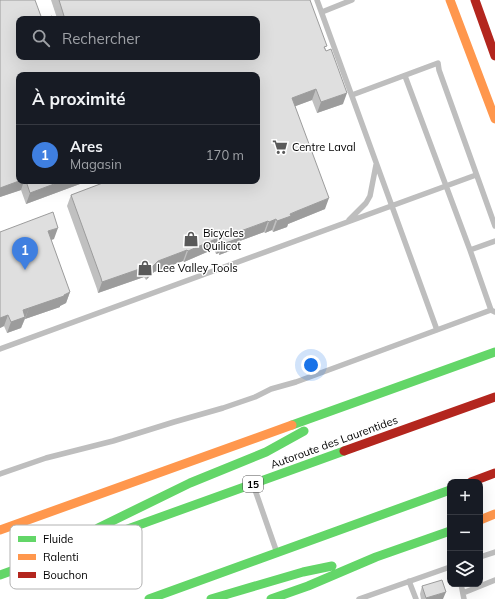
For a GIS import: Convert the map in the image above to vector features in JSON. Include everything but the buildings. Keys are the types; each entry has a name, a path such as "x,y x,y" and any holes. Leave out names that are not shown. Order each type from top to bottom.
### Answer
{"main road":[{"path":"450,0 495,119"},
{"path":"475,0 495,56"},
{"path":"14,525 495,352"},
{"name":"Autoroute des Laurentides","path":"139,525 495,397"},
{"path":"104,525 190,483 266,452 362,400"},
{"path":"479,479 495,473"},
{"path":"148,599 447,491"},
{"path":"483,519 495,514"},
{"path":"0,530 10,526"},
{"path":"271,599 308,586 376,557 447,531"},
{"path":"211,599 303,572 376,557"},
{"name":"Autoroute des Laurentides","path":"0,575 10,571"}],"lane":[{"path":"318,0 437,330"},
{"path":"322,12 352,0"},
{"path":"352,95 438,64 495,226"},
{"path":"0,474 46,458 113,441 223,408 271,389 296,382 493,311 405,76"},
{"path":"348,222 366,203 370,196 376,163"},
{"path":"0,349 476,175"},
{"path":"470,250 495,241"},
{"path":"253,484 277,553"},
{"path":"483,556 495,552"},
{"path":"359,599 447,568"},
{"path":"463,596 495,580"},
{"path":"410,581 416,599"}],"traffic: fast":[{"path":"292,425 495,352"},
{"path":"104,525 190,483 266,452 304,431"},
{"path":"139,525 344,451"},
{"path":"149,599 447,491"},
{"path":"271,599 308,586 376,557 447,532"},
{"path":"211,599 303,572 332,566"},
{"path":"0,575 10,571"}],"traffic: slow":[{"path":"450,0 495,119"},
{"path":"14,525 292,425"},
{"path":"483,519 495,514"},
{"path":"0,530 10,526"}],"traffic: jam":[{"path":"475,0 495,56"},
{"path":"344,451 495,397"},
{"path":"479,479 495,473"}],"place":[{"name":"Centre Laval","path":"280,147"},
{"name":"Bicycles Quilicot","path":"191,239"},
{"name":"Lee Valley Tools","path":"145,268"},
{"name":"Ares","path":"25,270"}]}
